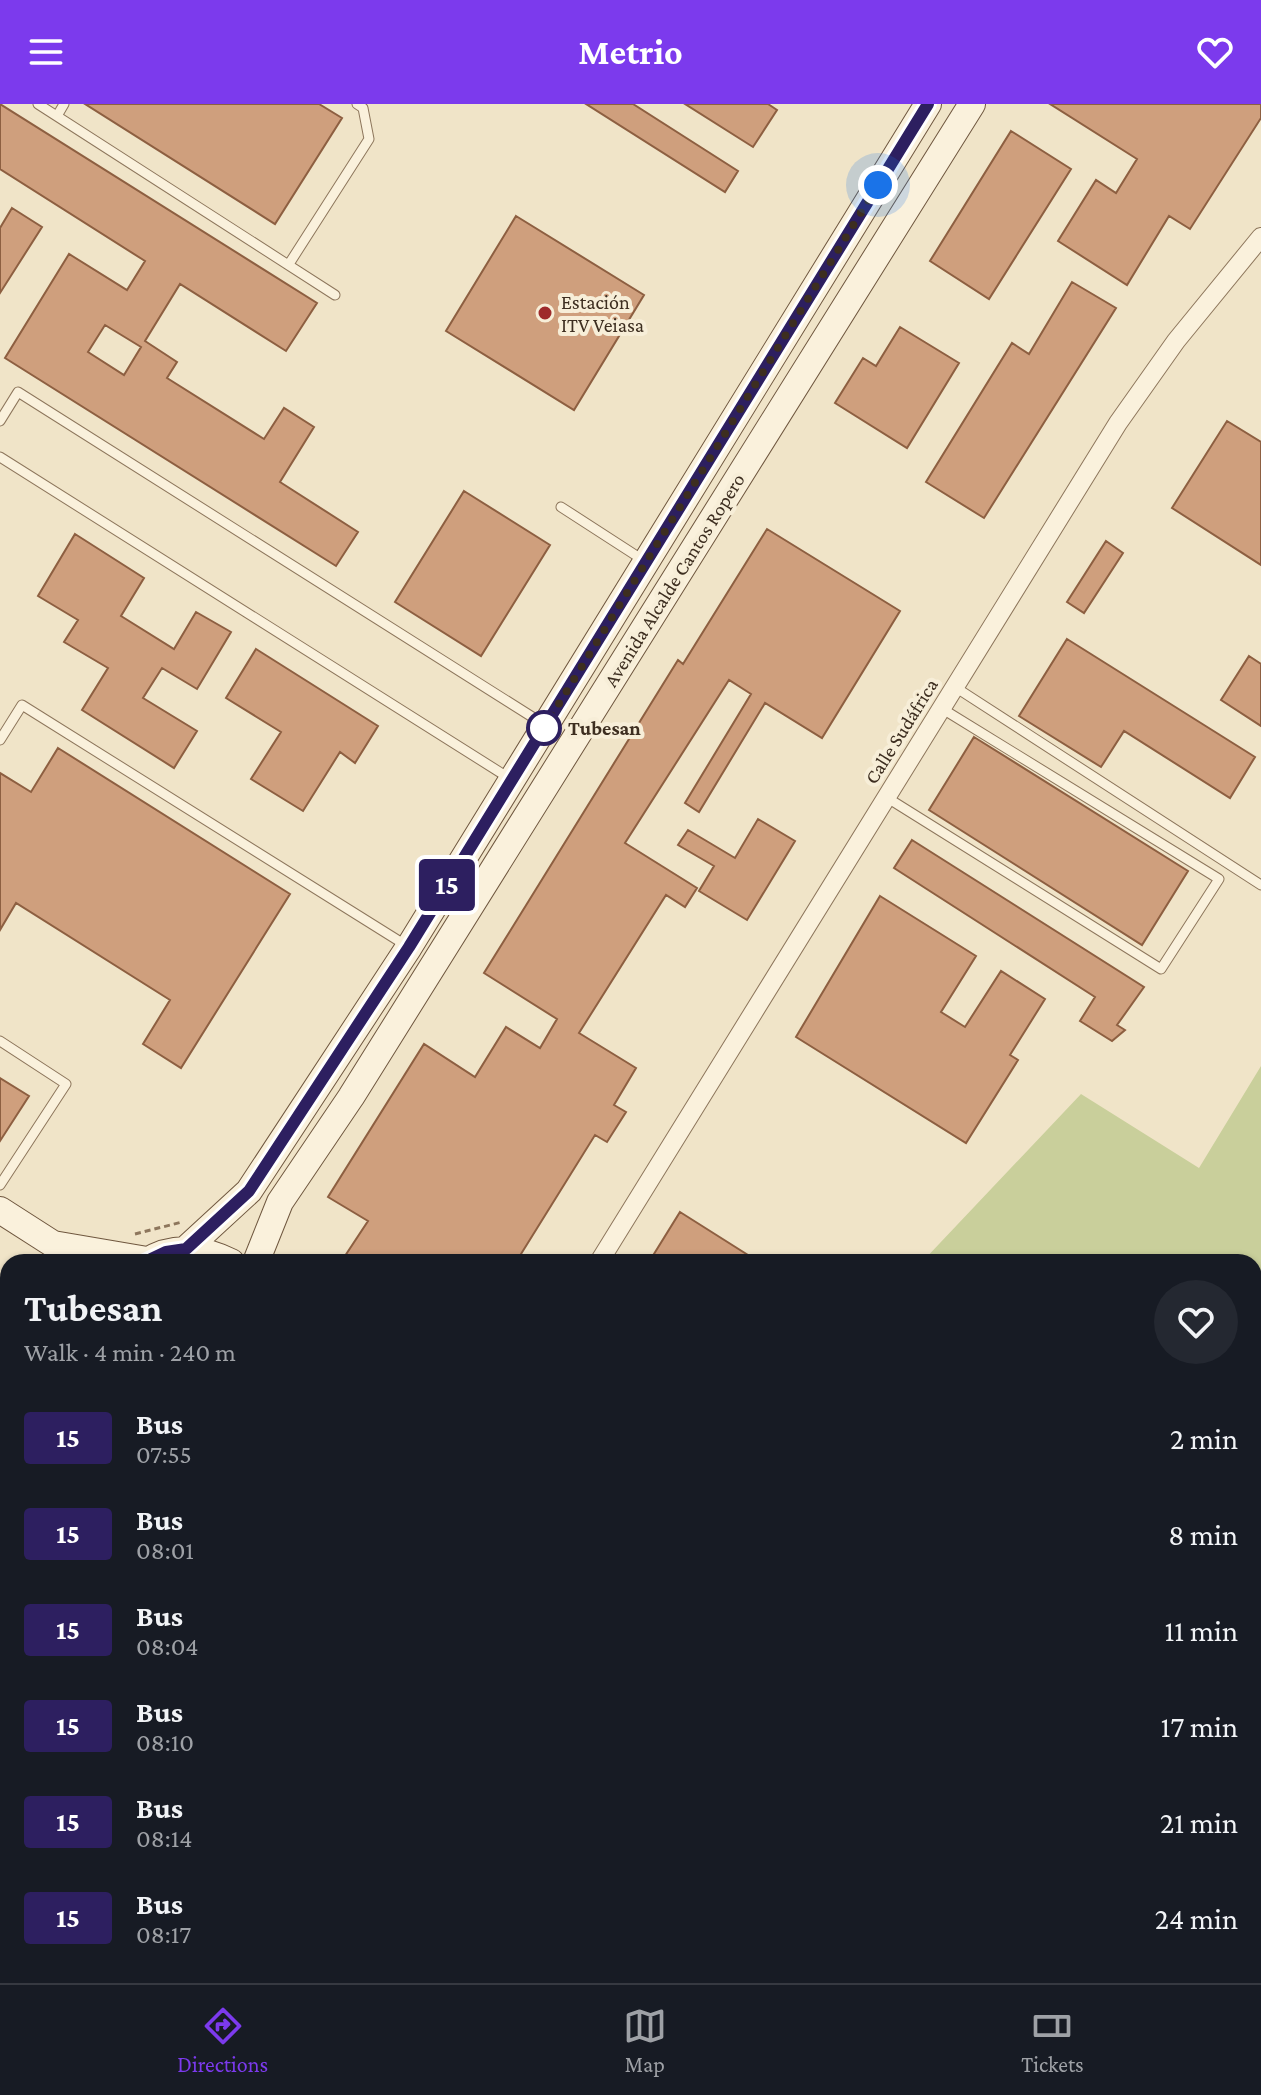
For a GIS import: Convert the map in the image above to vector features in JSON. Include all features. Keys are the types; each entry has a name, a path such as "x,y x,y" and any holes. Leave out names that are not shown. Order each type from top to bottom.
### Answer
{"main road":[{"name":"Avenida Alcalde Cantos Ropero","path":"186,1249 249,1191 409,947 928,104"},
{"name":"Avenida Alcalde Cantos Ropero","path":"259,1254 280,1202 351,1097 972,104"},
{"path":"0,1210 60,1253"},
{"path":"169,1254 186,1249 214,1254"}],"street":[{"name":"Calle Sudáfrica","path":"604,1254 1118,423 1176,341 1261,237"}],"lane":[{"path":"38,104 335,295"},
{"path":"57,116 64,104"},
{"path":"289,264 369,139 363,108 357,104"},
{"path":"0,421 18,392 546,725"},
{"path":"0,457 512,780"},
{"path":"561,507 646,562"},
{"path":"954,687 1261,885"},
{"path":"0,740 22,705 409,947"},
{"path":"886,797 1161,969 1219,879 941,708"},
{"path":"0,1041 66,1084 0,1185"}],"path":[{"path":"132,1235 169,1227 191,1217"}],"green space":[{"path":"1261,1066 1261,1254 930,1254 1081,1094 1199,1168"}],"building":[{"path":"0,104 317,303 286,351 180,284 145,341 177,362 167,378 264,439 284,408 314,427 280,482 358,532 336,566 5,358 69,254 127,290 145,261 0,169","holes":["105,325 141,347 124,375 88,352"]},
{"path":"85,104 319,104 342,118 275,224"},
{"path":"586,104 633,104 738,171 725,192"},
{"path":"685,104 768,104 777,110 753,147"},
{"path":"1050,104 1261,104 1261,118 1190,229 1169,216 1127,285 1058,241 1096,180 1116,193 1137,159"},
{"path":"1011,131 1071,169 989,299 930,261"},
{"path":"12,208 42,227 0,293 0,228"},
{"name":"Estación ITV Veiasa","path":"516,216 644,295 574,410 446,331"},
{"path":"1072,282 1116,308 984,518 926,482 1012,343 1029,354"},
{"path":"900,327 959,363 907,448 835,403 863,358 876,366"},
{"path":"1227,421 1261,442 1261,565 1172,508"},
{"path":"464,491 550,545 481,656 395,602"},
{"path":"767,529 900,611 822,738 765,703 699,812 685,803 751,694 729,680 625,843 697,888 685,907 666,895 579,1033 636,1068 614,1105 626,1112 607,1142 595,1135 521,1254 346,1254 368,1221 328,1197 424,1044 475,1077 506,1027 540,1048 557,1019 484,973 678,660 683,664"},
{"path":"75,534 144,578 121,616 174,649 196,612 231,632 197,689 162,668 143,698 197,731 174,768 82,710 108,668 64,642 78,620 38,596"},
{"path":"1106,541 1123,553 1084,613 1067,602"},
{"path":"1067,639 1255,757 1230,798 1124,731 1101,767 1019,716"},
{"path":"256,649 378,726 355,763 340,752 303,811 251,779 281,732 226,698"},
{"path":"1249,656 1261,664 1261,726 1221,700"},
{"path":"974,737 1188,871 1142,945 929,810"},
{"path":"58,748 290,894 181,1068 143,1044 170,1000 16,903 0,930 0,773 31,792"},
{"path":"758,819 795,841 747,920 699,891 714,866 678,845 688,830 735,858"},
{"path":"912,840 1144,987 1117,1025 1125,1030 1112,1041 1080,1021 1095,997 894,868"},
{"path":"880,896 976,956 941,1012 965,1027 1001,971 1045,999 1010,1055 1018,1060 966,1143 796,1037"},
{"path":"0,1078 29,1096 0,1141"},
{"path":"680,1212 746,1254 654,1254"}],"bus line":[{"name":"15","path":"161,1254 186,1249 249,1191 409,947 928,104"}],"place":[{"name":"Estación ITV Veiasa","path":"545,313"},
{"name":"Tubesan","path":"544,728"}],"route":[{"path":"544,728 878,185"}]}
